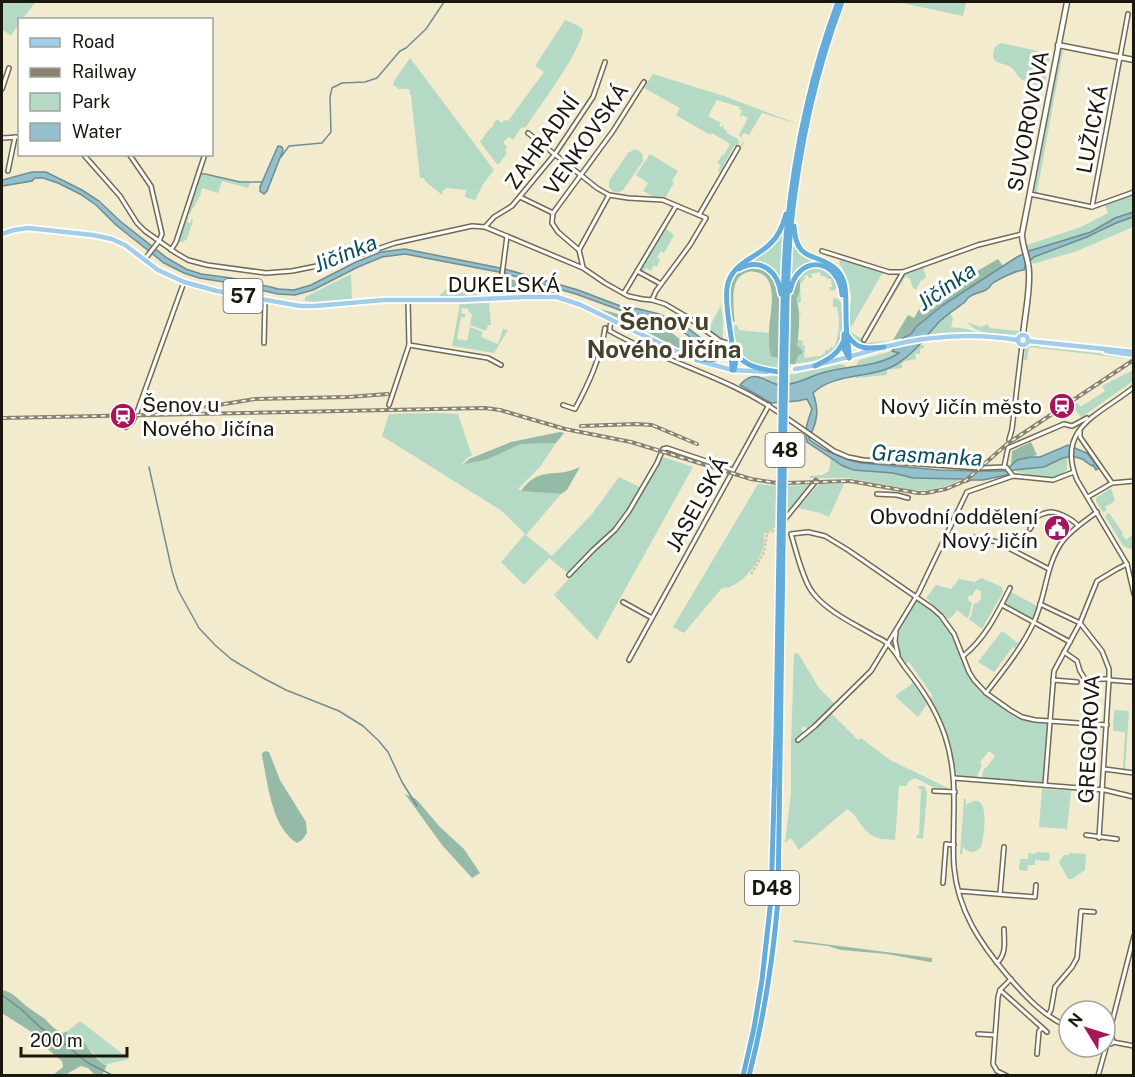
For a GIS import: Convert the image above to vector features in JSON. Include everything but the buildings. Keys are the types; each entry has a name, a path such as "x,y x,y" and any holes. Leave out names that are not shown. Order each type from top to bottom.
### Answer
{"highway":[{"name":"48","path":"781,550 785,251 796,158 808,103 821,54 840,2"},
{"path":"733,370 727,288 729,280 745,261 775,240 792,202"},
{"path":"792,202 794,231 799,246 808,256 832,267 842,277 845,287 845,332 841,346 837,352 815,366"},
{"path":"735,271 754,264 769,269 777,278 785,312"},
{"path":"785,312 796,275 808,266 820,265 832,272 840,284 849,358"},
{"path":"845,332 859,347 884,347"},
{"path":"686,356 714,360 722,357 732,347"},
{"path":"732,347 749,366 779,372"},
{"name":"D48","path":"743,1076 754,1028 770,921 781,550"},
{"name":"D48","path":"749,1076 771,971 778,900 781,550"}],"main road":[{"name":"DUKELSKÁ","path":"2,234 28,228 98,236 121,242 144,260 184,282 208,289 300,306 384,300 461,300 545,296 575,302 610,319"},
{"name":"57","path":"610,319 704,363 733,370 779,372"},
{"path":"1017,340 1023,335 1028,341"},
{"path":"795,369 849,358 884,347 924,340 966,337 1017,340 1022,345 1028,341 1091,348 1113,353 1134,353"}],"street":[{"name":"SUVOROVOVA","path":"1023,335 1029,265 1022,234 1067,2"},
{"name":"LUŽICKÁ","path":"1092,207 1128,14"},
{"path":"1058,45 1134,60"},
{"name":"ZAHRADNÍ","path":"485,227 494,217 512,206 555,154 594,97 605,62"},
{"path":"2,89 9,68"},
{"name":"VENKOVSKÁ","path":"553,213 613,131 644,81"},
{"path":"528,133 609,195 663,200 706,219 652,300"},
{"path":"2,138 17,137 8,171"},
{"path":"699,215 738,148"},
{"path":"84,156 120,196 137,223 171,250 188,260 245,271 279,273 342,261 395,243 472,226 485,227 583,268 609,286 624,293 665,304 732,347"},
{"path":"130,156 151,186 162,234 144,260"},
{"path":"171,250 176,242 204,157"},
{"path":"1030,194 1092,207 1134,192"},
{"path":"579,250 609,195"},
{"path":"520,197 553,213 552,223 558,232 579,250 583,268"},
{"path":"624,293 676,206"},
{"path":"822,251 889,272 903,272 978,245 1022,234"},
{"path":"499,298 507,236"},
{"path":"637,271 661,284"},
{"path":"864,340 903,272"},
{"path":"126,427 136,415 184,282"},
{"path":"264,343 265,300"},
{"path":"389,405 409,345 408,300"},
{"path":"563,405 575,409 581,399 598,360 610,319"},
{"path":"609,331 610,319"},
{"path":"605,330 727,382 778,412"},
{"path":"409,345 488,358 501,365"},
{"path":"1009,440 1022,345"},
{"path":"1005,467 1008,448 1064,424 1072,426 1092,416 1134,387"},
{"name":"JASELSKÁ","path":"629,660 768,405"},
{"path":"1092,416 1080,429 1072,447 1074,472 1127,564 1134,594"},
{"path":"788,419 834,451 848,457 980,468 1005,467 1012,474"},
{"path":"1080,429 1080,437 1112,483"},
{"path":"1072,447 1077,444 1086,445"},
{"path":"569,575 615,530 629,512 663,449 667,448 733,470"},
{"path":"798,740 871,671 916,596 967,492 1012,474 1053,480 1074,472"},
{"path":"784,520 816,481"},
{"path":"1088,497 1112,483 1134,481"},
{"path":"877,494 908,498"},
{"path":"1030,529 1038,516 1051,512 1075,522 1078,526"},
{"path":"986,693 1034,622 1049,569 1060,545 1078,526 1097,512"},
{"path":"1057,1021 1028,998 997,963 970,924 958,891 954,869 954,778 946,737 936,712 888,644 833,610 813,593 808,585 791,534 808,532 825,536 932,608 950,627 974,680 986,693 1014,713 1022,717 1050,721 1107,724"},
{"path":"976,537 997,542 1049,569"},
{"path":"1045,785 1054,671 1080,623 1097,581 1127,564"},
{"path":"963,656 972,649 988,629 1010,588"},
{"path":"623,602 652,618"},
{"path":"1040,604 1080,623"},
{"path":"1001,606 1070,642"},
{"name":"GREGOROVA","path":"1080,623 1102,651 1109,679 1099,838"},
{"path":"897,628 894,642 899,659"},
{"path":"1064,652 1077,661 1085,679 1134,682"},
{"path":"1053,680 1077,682"},
{"path":"1104,769 1134,773"},
{"path":"954,778 1102,790 1134,797"},
{"path":"934,790 955,792"},
{"path":"1086,835 1117,839"},
{"path":"943,883 946,844 954,845"},
{"path":"1000,894 1004,847"},
{"path":"958,891 1035,897 1036,885"},
{"path":"1048,1015 1055,987 1077,958 1081,911 1094,912"},
{"path":"997,963 1005,951 1004,929"},
{"path":"1117,999 1134,936"},
{"path":"1007,1076 999,1073 994,1066 995,1035 1000,990 1011,979"},
{"path":"1000,990 1047,1032"},
{"path":"1037,1054 1042,1028"},
{"path":"978,1034 995,1035"},
{"path":"1117,1043 1134,1046"},
{"path":"1098,1076 1102,1059"}],"green space":[{"path":"2,2 36,2 23,18 18,18 18,25 11,36 2,29"},
{"path":"897,2 966,2 963,16"},
{"path":"565,20 583,30 576,51 526,127 521,128 513,140 509,137 503,142 507,147 505,150 507,153 497,164 480,142 497,119 501,123 508,121 544,72 535,66"},
{"path":"1001,43 1048,54 1050,57 1044,86 1023,81 1012,68 995,61 994,50"},
{"path":"1060,50 1063,51 1037,192 1033,192"},
{"path":"410,58 494,170 483,184 475,200 465,197 466,190 446,188 442,195 424,178 420,178 411,95 409,89 399,89 393,85"},
{"path":"653,74 724,96 798,124 762,113 749,135 744,133 741,137 743,141 739,135 748,118 742,115 739,119 742,110 739,109 740,107 717,100 708,116 721,123 719,126 721,127 724,124 723,128 727,133 739,142 737,147 734,146 719,174 721,165 717,163 730,144 676,115 680,108 644,88"},
{"path":"635,149 642,153 643,161 623,190 613,191 609,187 609,181 628,153"},
{"path":"650,154 678,171 665,198 660,196 658,199 643,191 648,183 636,175"},
{"path":"200,175 250,183 248,188 222,181 218,193 202,188 200,196 187,216 189,217 187,222 190,223 192,218 193,221 187,239 178,242"},
{"path":"1133,195 1133,212 1091,232 1029,251 1027,245 1081,227 1108,213 1105,205"},
{"path":"1133,217 1133,227 1077,251 1033,264 1031,259 1034,257"},
{"path":"785,225 781,283 746,264 765,251"},
{"path":"665,228 674,235 664,253 661,251 657,257 660,259 657,267 654,265 651,271 646,268 644,272 640,270"},
{"path":"793,238 797,247 818,262 809,264 791,282"},
{"path":"998,259 1003,266 943,305 916,327 911,334 893,340 908,315 914,318 925,299 933,301 936,297 934,295 953,287"},
{"path":"841,260 883,272 850,329 852,333 866,343 893,340 863,346 851,338 848,324 850,290 839,263"},
{"path":"747,266 762,267 774,277 779,292 779,359 771,356 770,353 772,293 767,279 762,274 748,272 738,279 733,297 735,321 732,322 729,290 734,277"},
{"path":"810,267 820,268 827,272 833,277 837,286 834,291 830,290 831,279 821,276 820,272 811,274 812,278 808,275 804,276 805,279 800,284 801,302 798,303 799,313 802,313 798,316 798,340 803,341 802,345 805,346 804,358 820,356 825,353 825,350 834,348 839,328 837,307 833,307 835,298 841,303 842,337 835,351 829,355 814,361 790,364 791,296 798,276"},
{"path":"923,267 926,277 916,290 906,276 888,303 904,274"},
{"path":"351,274 352,299 305,301 305,297"},
{"path":"798,276 800,285 796,300 799,316 797,346 803,351 795,364 790,364 791,296"},
{"path":"504,277 560,295 506,295 502,291"},
{"path":"478,288 483,296 439,296 446,289"},
{"path":"489,302 491,325 488,325 486,331 470,325 472,314 468,311 469,309 462,308 461,313 465,314 465,318 461,317 457,339 467,341 470,327 483,332 481,337 498,344 503,329 508,330 494,353 452,346 460,304"},
{"path":"721,305 723,321 723,340 708,330"},
{"path":"600,309 667,329 701,356 672,346"},
{"path":"950,313 953,319 951,327 976,332 928,334"},
{"path":"967,322 981,327 987,324 990,328 1019,331 1019,333 1015,335 983,332"},
{"path":"737,325 739,330 769,333 776,359 779,359 779,368 758,366 744,360 736,347 734,337 732,326"},
{"path":"919,345 924,345 924,348 920,349 920,354 915,354 916,359 902,363 902,368 887,370 887,375 856,378 856,376 896,365"},
{"path":"1029,346 1033,346 1134,357 1133,359 1029,347 1027,360 1024,360 1025,349"},
{"path":"892,351 900,352 884,361 855,367 859,360"},
{"path":"840,364 847,369 821,373 800,383 780,385 762,377 796,374"},
{"path":"1133,370 1133,381 1082,417 1072,406 1077,403 1082,406 1105,391 1102,386"},
{"path":"144,403 183,405 184,409 141,411"},
{"path":"389,414 458,414 472,456 462,464 486,460 521,444 556,443 540,467 518,489 561,494 526,535 552,556 592,514 619,477 644,489 663,457 693,467 597,640 554,595 573,574 571,572 569,574 549,558 524,585 501,562 525,534 502,511 382,436"},
{"path":"564,433 556,443 521,444 486,460 464,464 469,459 511,442"},
{"path":"1031,442 1037,455 1017,460 1011,466 1012,451"},
{"path":"1067,457 1067,470 1054,477 1014,470 1044,467"},
{"path":"831,458 843,466 913,478 962,479 942,487 915,491 849,478 810,478 810,476 822,475 829,471"},
{"path":"580,467 567,490 561,494 521,491 534,478 541,475"},
{"path":"758,484 811,485 776,527 764,533 762,551 750,571 734,585 722,588 684,633 673,627"},
{"path":"819,484 844,484 829,517 798,508"},
{"path":"1111,488 1115,501 1105,507 1107,510 1103,513 1096,498"},
{"path":"1109,513 1126,540 1133,534 1133,550 1123,546 1105,516"},
{"path":"981,578 1002,587 1003,592 982,629 969,619 974,603 976,604 981,599 981,591 976,589 972,596 969,595 968,600 972,603 967,618 957,610 948,619 926,598 936,585 951,589 959,579 975,582"},
{"path":"1011,592 1037,606 1033,618 1005,604"},
{"path":"918,601 940,619 951,634 969,676 981,693 1015,717 1047,723 1043,782 983,778 984,768 995,756 989,751 980,762 982,765 977,777 957,775 943,724 931,700 932,695 909,662 906,664 898,648 897,640 901,626 914,603"},
{"path":"1002,631 1018,643 994,672 978,662"},
{"path":"798,653 819,688 835,704 808,730 804,726 801,729 804,733 799,741 831,713 858,740 861,738 890,760 950,789 933,787 915,778 908,782 907,786 899,786 895,840 880,839 871,835 847,809 799,850 791,838 785,843 791,792 794,654"},
{"path":"913,683 927,704 918,717 895,696"},
{"path":"1114,710 1129,711 1125,769 1123,769 1125,732 1113,731"},
{"path":"269,752 280,780 306,822 307,833 297,843 288,836 276,816 262,756 262,753"},
{"path":"919,786 925,787 927,794 923,839 917,838 916,835 919,835 921,789 918,788"},
{"path":"1042,789 1071,791 1067,829 1039,827"},
{"path":"405,794 416,799 440,827 464,849 480,873 472,878 442,845"},
{"path":"964,799 966,799 966,805 974,801 979,802 983,807 985,823 981,847 972,852 963,847 962,854 960,854"},
{"path":"1036,852 1050,853 1049,861 1035,860 1035,865 1028,865 1027,871 1019,870 1020,859 1028,859 1028,853 1035,854"},
{"path":"1086,854 1085,870 1072,879 1068,879 1059,862 1064,855"},
{"path":"793,940 932,958 932,962 887,954 841,950"},
{"path":"2,990 13,995 56,1029 64,1033 67,1031 75,1044 83,1041 94,1056 107,1065 102,1075 95,1075 88,1068 81,1066 65,1075 53,1075 63,1067 62,1061 42,1046 30,1031 2,1013"},
{"path":"80,1021 129,1059 104,1065 83,1043 80,1041 76,1044 66,1034"}],"water":[{"path":"278,146 283,150 264,194 260,191 260,187"},
{"path":"32,172 46,172 82,190 99,201 120,221 167,258 186,269 201,274 294,290 311,285 381,252 405,249 505,269 578,290 623,307 659,314 685,326 723,352 712,357 708,351 682,331 658,318 636,316 576,294 504,273 405,254 382,257 313,290 295,295 278,294 199,278 164,263 116,225 96,205 58,183 35,178 32,181 2,186 2,180"},
{"path":"1133,212 1133,217 1034,257 1024,270 1004,277 986,290 969,297 942,319 915,350 897,364 877,372 832,382 813,393 817,415 810,440 825,450 849,460 939,470 1005,471 1017,460 1040,457 1068,445 1087,453 1099,468 1096,470 1093,465 1072,456 1044,467 1014,470 1007,475 967,482 963,479 913,478 893,473 854,470 843,466 807,442 806,429 812,409 807,399 771,403 740,385 751,377 776,384 788,384 822,373 890,358 899,353 892,351 903,338 911,334 916,327 943,305 1017,257 1029,251 1091,232 1115,218"}],"waterway":[{"path":"281,157 289,146 322,143 331,132 332,88 342,83 365,82 377,78 400,51 426,29 444,2"},
{"path":"200,174 240,182 262,182"},
{"path":"149,467 172,571 178,590 199,628 231,659 286,690 339,711 363,726 388,752 402,782 417,806"},
{"path":"2,995 88,1063 114,1076"}],"tunnel":[{"path":"751,574 764,552 767,532 783,530 791,534"}],"railway":[{"path":"787,483 850,481 918,493 946,489 965,481 1007,444 1132,361"},
{"path":"206,407 255,399 388,394"},
{"path":"2,418 485,408 500,410 565,429 631,442 751,479 777,483"},
{"path":"581,426 652,425 697,444"}],"place":[{"name":"Nový Jičín město","path":"1062,406"},
{"name":"Šenov u Nového Jičína","path":"123,416"},
{"name":"Obvodní oddělení Nový Jičín","path":"1057,528"}],"district":[{"name":"Šenov u Nového Jičína","path":"664,335"}],"water label":[{"name":"Jičínka","path":"345,253"},
{"name":"Jičínka","path":"946,286"},
{"name":"Grasmanka","path":"927,455"}]}
